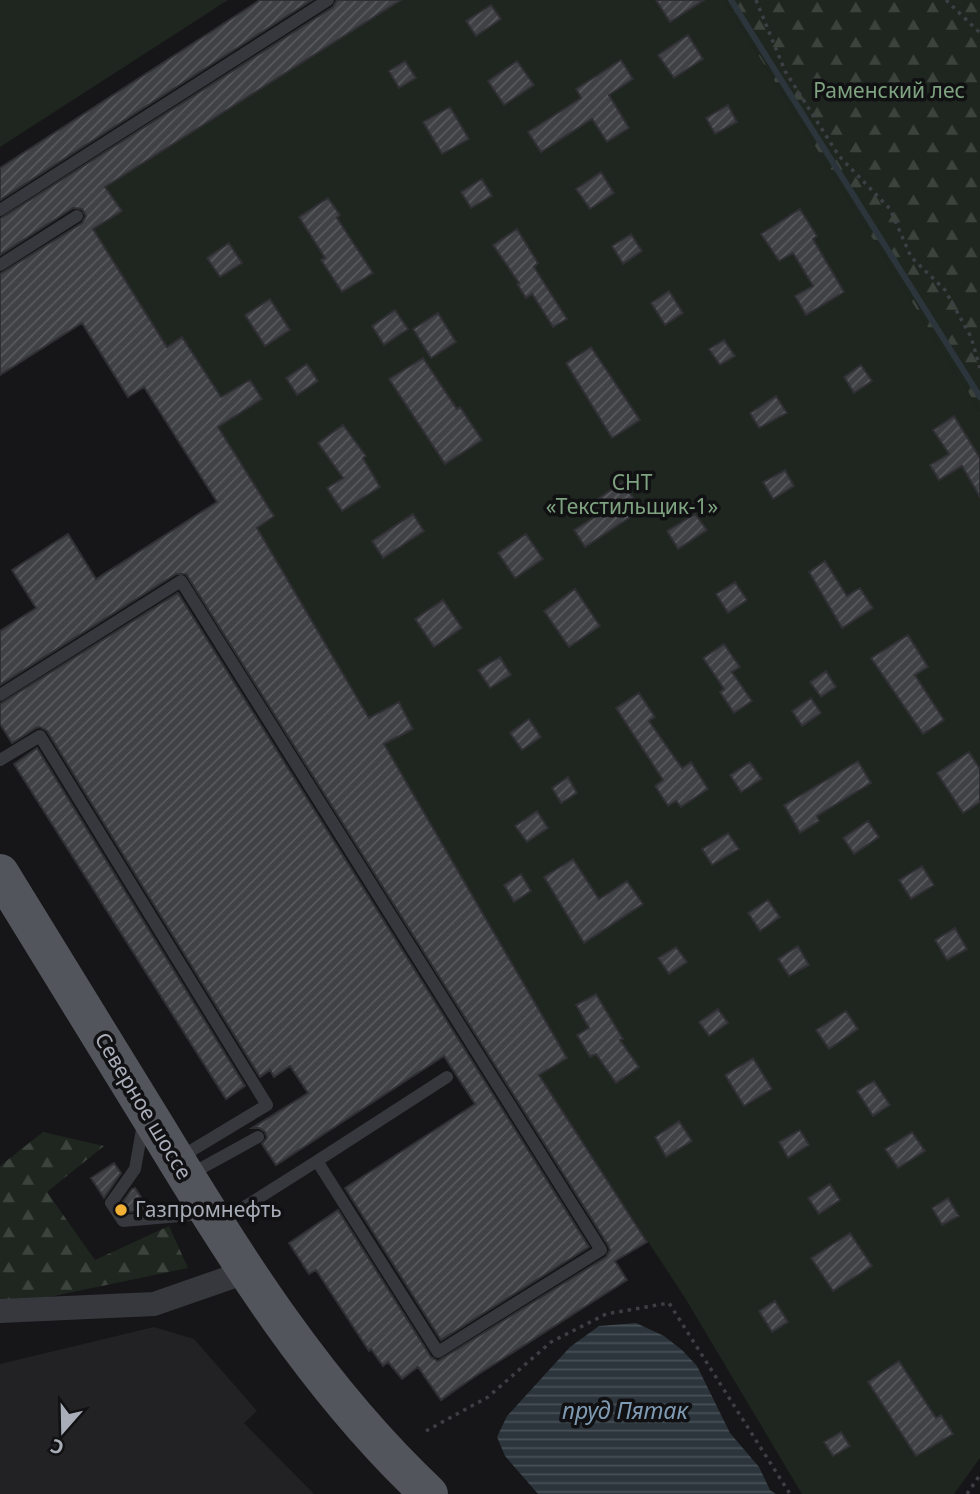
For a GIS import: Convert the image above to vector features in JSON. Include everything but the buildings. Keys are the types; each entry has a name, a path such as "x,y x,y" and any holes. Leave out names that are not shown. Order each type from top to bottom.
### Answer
{"main road":[{"name":"Северное шоссе","path":"0,873 246,1272 360,1422 400,1467 429,1494"}],"street":[{"path":"0,1311 154,1304 246,1272"}],"lane":[{"path":"0,210 328,0"},
{"path":"0,265 77,216"},
{"path":"0,695 181,581 601,1250 438,1353 317,1161"},
{"path":"0,760 40,736 267,1105 181,1169"},
{"path":"145,1110 135,1169 111,1203 123,1222 145,1218 212,1219 317,1161 447,1077"},
{"path":"181,1169 258,1137"}],"path":[{"path":"756,0 785,71 839,156 890,209 911,257 945,290 971,337 980,368"},
{"path":"946,0 980,33"},
{"path":"426,1431 488,1397 551,1342 606,1314 668,1303 790,1494"},
{"path":"967,1494 980,1475"}],"shaded area":[{"path":"154,1327 194,1339 257,1411 244,1423 314,1494 0,1494 0,1364"}],"green space":[{"path":"0,0 228,0 0,147"},
{"name":"СНТ «Текстильщик-1»","path":"401,0 724,0 980,411 980,1458 954,1494 802,1494 685,1298 539,1075 567,1057 257,528 274,515 77,204"},
{"name":"Раменский лес","path":"724,0 980,0 980,411"},
{"path":"43,1132 104,1146 47,1192 95,1260 169,1226 188,1268 20,1303 0,1302 0,1166"}],"water":[{"name":"пруд Пятак","path":"636,1323 664,1336 697,1366 730,1433 759,1467 770,1490 776,1494 538,1494 505,1456 497,1437 507,1416 570,1347 599,1326"}],"waterway":[{"path":"731,0 980,397"}],"place":[{"name":"Газпромнефть","path":"121,1210"}]}
